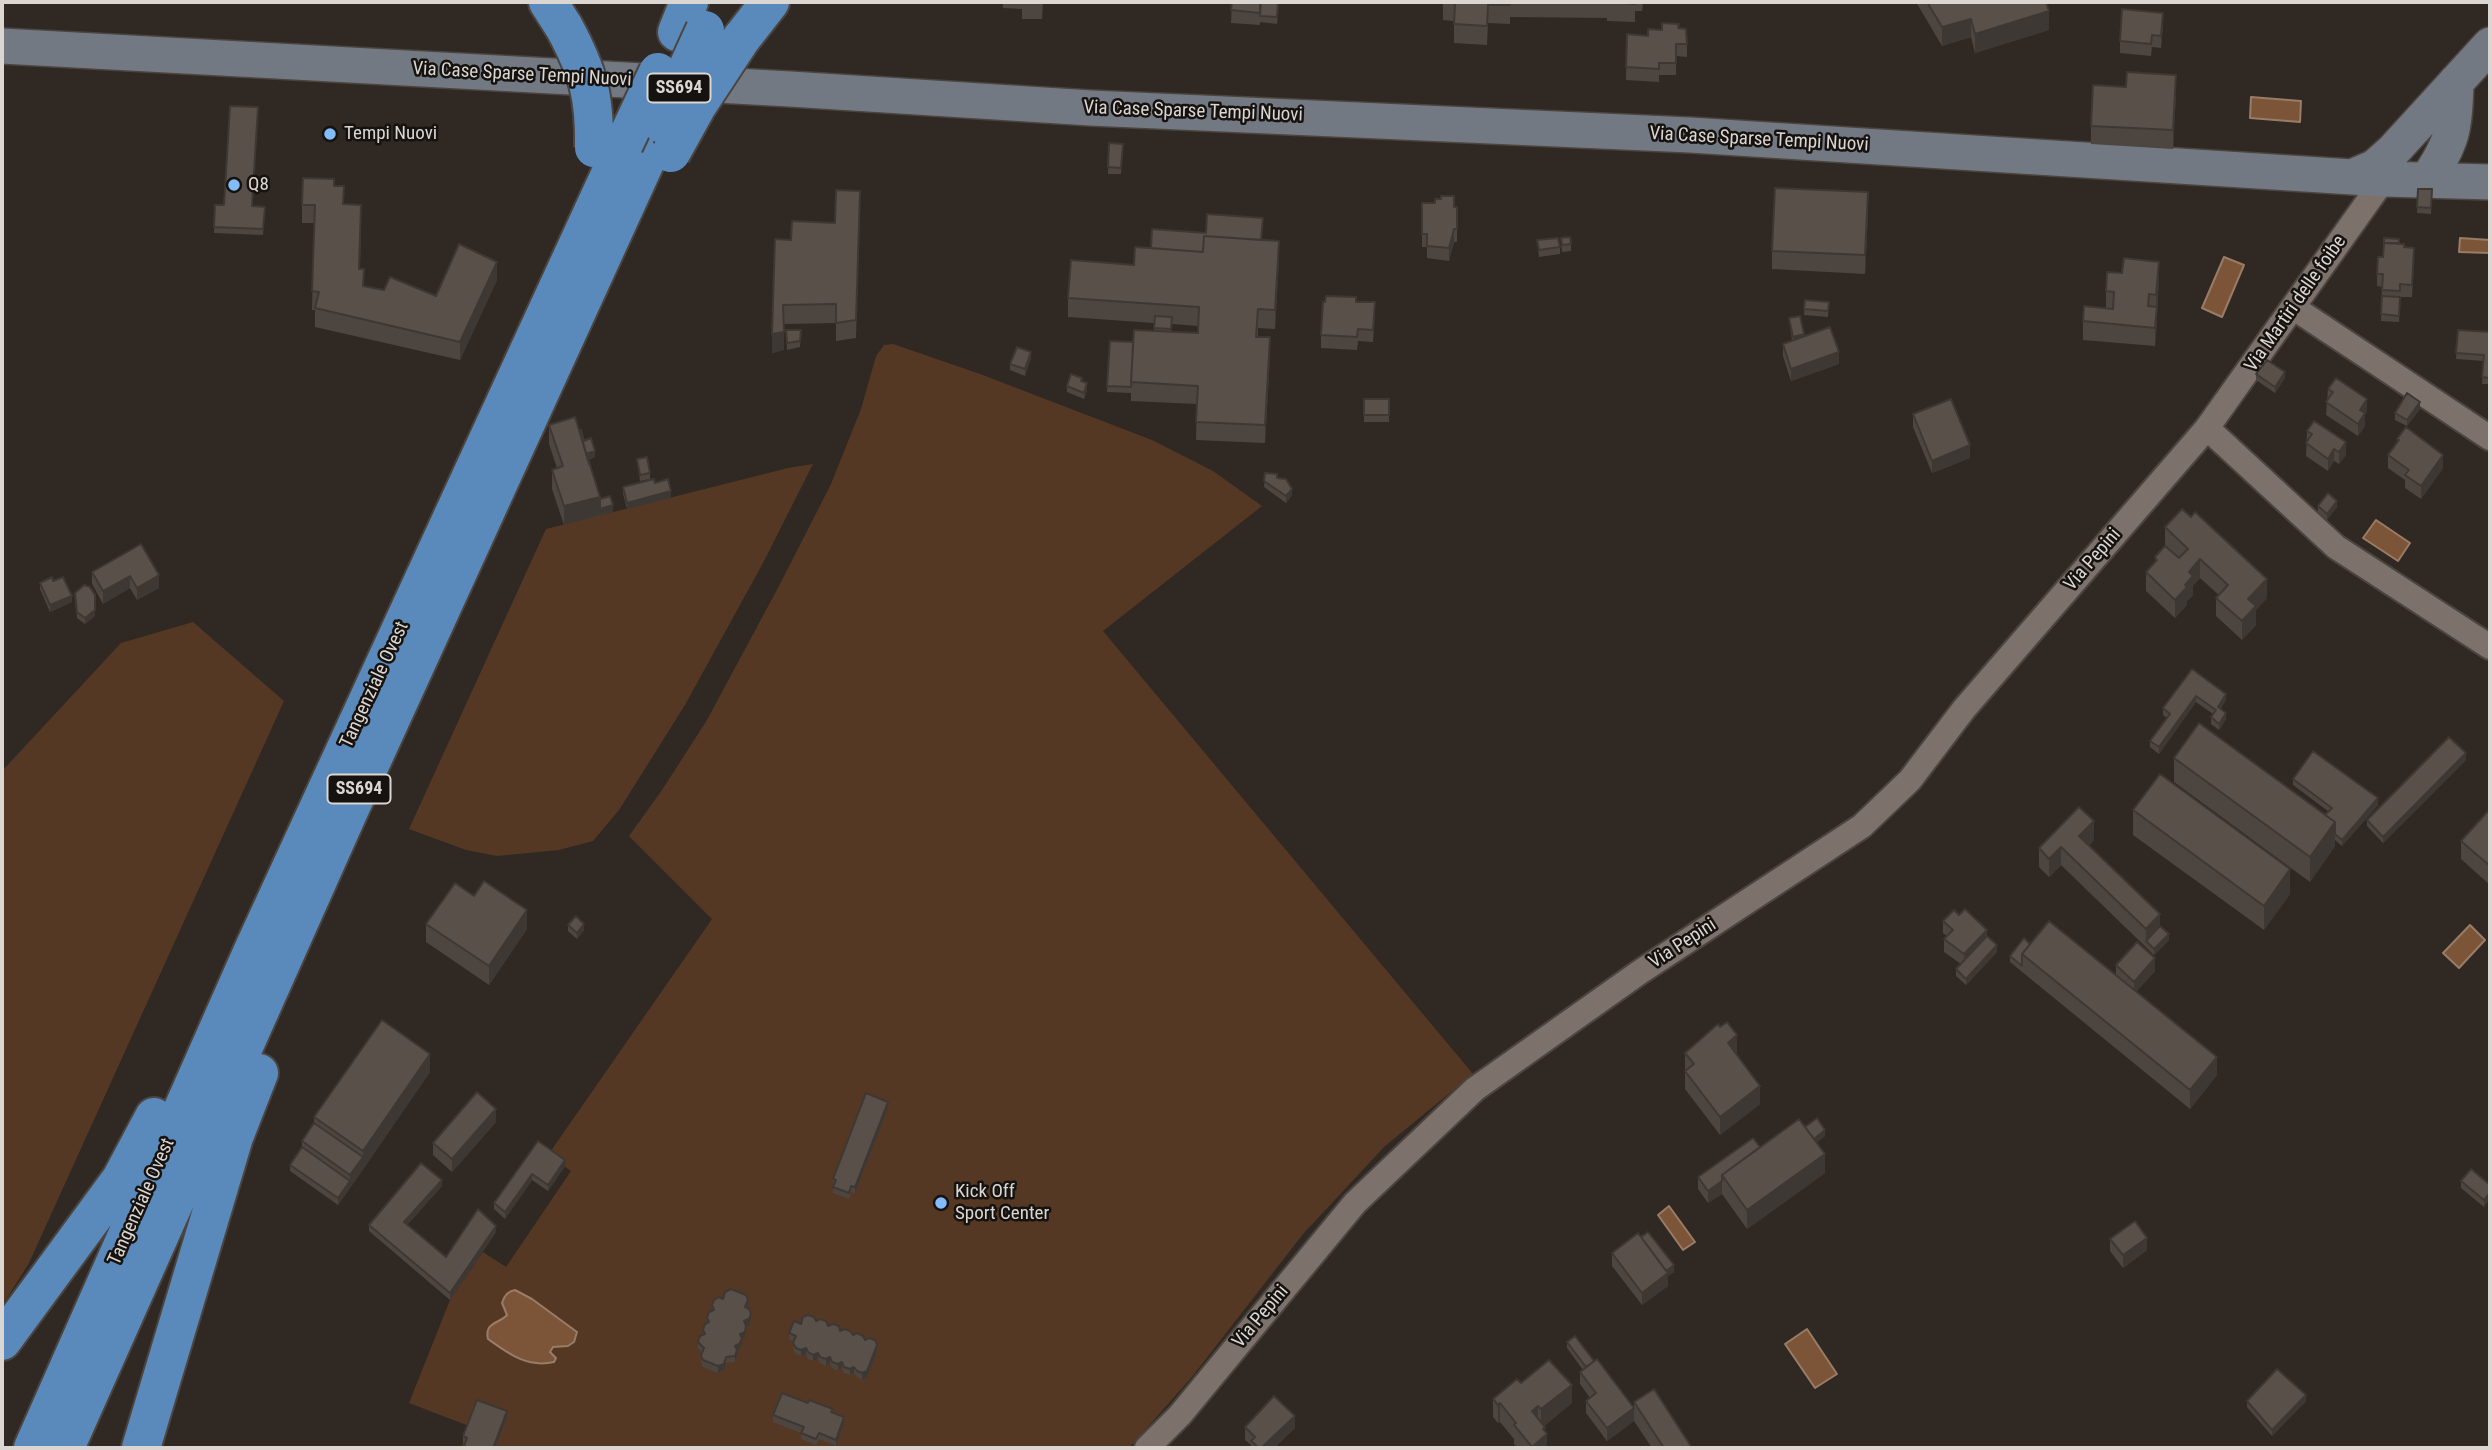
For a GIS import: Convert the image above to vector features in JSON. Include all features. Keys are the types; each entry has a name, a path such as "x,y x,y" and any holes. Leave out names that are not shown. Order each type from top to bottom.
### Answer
{"highway":[{"path":"556,14 578,52 591,90 594,116 635,148 697,106 741,39 770,2"},
{"name":"Tangenziale Ovest","path":"52,1440 254,948 484,446 635,148 697,16"},
{"name":"Tangenziale Ovest","path":"52,1440 348,813 536,402 635,148"},
{"path":"141,1448 234,1137 327,898 348,813"},
{"path":"2,1341 121,1178 216,989 254,948"}],"street":[{"path":"2369,177 2375,167 2418,125 2490,45"},
{"name":"Via Case Sparse Tempi Nuovi","path":"2,46 1091,108 1690,135 2486,182"},
{"path":"2427,180 2450,142 2455,115 2456,82"},
{"path":"2418,125 2418,153 2427,180"},
{"path":"2450,142 2460,164 2486,182"},
{"name":"Via Martiri delle foibe","path":"2207,428 2294,307 2369,177"},
{"path":"2294,307 2490,438"},
{"path":"2207,428 2336,547 2490,647"},
{"name":"Via Pepini","path":"1147,1448 1180,1415 1355,1203 1475,1089 1640,972 1861,825 1910,780 1964,709 2207,428"}],"shaded area":[{"path":"2251,97 2301,101 2300,122 2250,118"},
{"path":"2460,238 2490,240 2490,253 2459,252"},
{"path":"2224,257 2244,265 2222,317 2202,308"},
{"path":"893,344 980,374 1152,440 1213,471 1262,506 1103,631 1473,1074 1385,1146 1303,1234 1192,1377 1129,1448 461,1448 469,1426 409,1403 450,1300 483,1252 506,1267 571,1171 548,1155 712,919 629,836 707,720 780,584 831,484 861,409 876,356 884,345"},
{"path":"813,464 763,563 685,705 619,810 593,841 559,850 497,856 466,850 409,829 546,529"},
{"path":"2376,520 2410,543 2398,561 2363,538"},
{"path":"193,622 284,701 29,1263 2,1306 2,771 121,643"},
{"path":"2470,925 2485,940 2459,968 2443,953"},
{"path":"1669,1206 1695,1242 1683,1250 1658,1215"},
{"path":"515,1290 577,1332 574,1342 568,1346 553,1347 550,1352 556,1358 554,1362 527,1361 488,1339 490,1326 507,1315 502,1303 504,1298"},
{"path":"1807,1329 1837,1374 1815,1388 1785,1344"}],"building":[{"path":"1232,2 1260,2 1260,13 1231,10"},
{"path":"1261,2 1278,2 1277,17 1260,16"},
{"path":"1443,2 1510,2 1510,5 1488,5 1487,26 1454,24 1455,3"},
{"path":"1927,2 2046,2 2049,11 1975,34 1971,19 1942,27"},
{"path":"2122,9 2163,13 2161,36 2152,35 2151,44 2120,41"},
{"path":"1662,23 1679,24 1678,28 1686,29 1687,44 1676,44 1676,63 1659,63 1659,69 1626,67 1627,34 1648,36 1648,29 1662,30"},
{"path":"2127,72 2176,75 2173,130 2091,126 2093,85 2126,87"},
{"path":"230,106 258,107 252,206 265,207 263,229 214,227 215,205 224,205"},
{"path":"1109,143 1123,144 1121,168 1108,167"},
{"path":"303,178 334,179 334,186 344,186 343,204 361,205 359,269 364,269 363,286 384,290 390,277 436,296 459,244 497,262 460,342 315,308 319,292 312,291 315,205 302,205"},
{"path":"1775,188 1868,192 1865,255 1772,251"},
{"path":"2418,189 2432,189 2431,208 2417,207"},
{"path":"836,190 860,191 856,320 836,323 836,304 783,305 784,332 772,334 775,239 791,240 792,221 835,223"},
{"path":"1441,196 1454,196 1454,207 1457,207 1457,229 1454,229 1449,248 1427,246 1427,234 1422,234 1422,203 1435,203 1435,199 1441,199"},
{"path":"1207,214 1263,218 1261,240 1204,236 1203,252 1151,248 1152,229 1206,233"},
{"path":"1204,236 1279,241 1275,310 1258,309 1256,337 1270,337 1265,425 1196,422 1198,386 1131,382 1134,330 1198,333 1199,307 1068,298 1071,260 1134,265 1135,247 1203,252"},
{"path":"1570,237 1571,244 1562,245 1561,238"},
{"path":"1558,238 1560,247 1539,250 1537,240"},
{"path":"2384,238 2399,239 2399,243 2384,243"},
{"path":"2384,243 2404,244 2404,247 2414,248 2412,285 2400,284 2400,291 2382,290 2383,274 2377,274 2378,257 2383,257"},
{"path":"2124,258 2159,262 2156,295 2149,294 2148,306 2157,307 2155,328 2083,321 2084,306 2113,309 2114,292 2106,291 2107,272 2122,273"},
{"path":"1326,296 1356,297 1356,302 1375,302 1373,330 1358,329 1357,337 1321,335 1323,302"},
{"path":"2382,296 2400,297 2399,316 2381,314"},
{"path":"1805,300 1829,302 1828,311 1804,309"},
{"path":"1155,316 1172,317 1171,329 1154,328"},
{"path":"1800,316 1804,334 1793,337 1789,318"},
{"path":"1830,327 1839,352 1791,369 1783,344"},
{"path":"786,330 801,330 800,341 787,343"},
{"path":"2458,330 2490,332 2490,378 2482,377 2484,355 2456,353"},
{"path":"1110,341 1133,342 1131,387 1107,386"},
{"path":"1017,347 1031,352 1025,369 1010,364"},
{"path":"2267,360 2285,372 2275,387 2256,374"},
{"path":"1071,374 1087,383 1084,393 1067,386"},
{"path":"2336,378 2367,399 2360,410 2365,413 2358,424 2326,402 2333,392 2328,389"},
{"path":"2407,393 2420,402 2407,420 2395,413"},
{"path":"1364,399 1389,399 1389,415 1364,415"},
{"path":"1951,399 1970,445 1932,461 1913,414"},
{"path":"575,417 600,497 564,506 552,470 563,466 549,425"},
{"path":"2314,421 2346,442 2339,452 2334,449 2328,459 2306,443 2312,434 2307,431"},
{"path":"2406,427 2443,455 2421,486 2405,475 2409,470 2388,455"},
{"path":"579,430 584,441 591,438 595,451 586,454"},
{"path":"647,457 650,473 640,475 637,459"},
{"path":"1265,473 1277,474 1277,478 1286,479 1292,489 1286,496 1264,481"},
{"path":"654,479 655,483 668,479 671,491 627,503 623,487"},
{"path":"2328,493 2337,501 2327,514 2318,506"},
{"path":"610,496 613,505 600,509 600,499"},
{"path":"2182,509 2191,517 2195,512 2267,579 2248,599 2256,606 2242,621 2216,598 2228,585 2200,559 2189,572 2193,576 2185,585 2187,587 2175,600 2146,572 2165,546 2179,558 2188,549 2165,527"},
{"path":"141,544 159,575 137,588 130,576 103,591 92,572"},
{"path":"52,577 53,581 63,577 72,596 50,605 40,583"},
{"path":"84,585 90,587 95,595 95,610 85,618 77,612 75,593"},
{"path":"2192,669 2226,694 2218,707 2226,713 2219,724 2211,717 2216,710 2196,696 2159,747 2150,741 2170,714 2163,708"},
{"path":"2199,723 2335,822 2310,857 2174,758"},
{"path":"2449,737 2466,753 2383,837 2367,820"},
{"path":"2313,751 2378,798 2342,840 2335,834 2335,822 2325,815 2332,808 2293,779"},
{"path":"2160,774 2290,869 2264,906 2133,810"},
{"path":"2079,807 2094,821 2079,836 2160,914 2146,929 2061,847 2049,859 2039,848"},
{"path":"2490,809 2490,866 2461,841"},
{"path":"484,881 527,910 489,966 426,924 455,883 474,896"},
{"path":"1965,909 1987,930 1964,954 1944,939 1953,930 1943,921 1954,910 1959,915"},
{"path":"576,916 584,924 577,933 568,925"},
{"path":"2049,921 2217,1057 2190,1090 2022,954"},
{"path":"2160,926 2169,934 2154,949 2146,941"},
{"path":"1987,936 1997,945 1966,979 1956,969"},
{"path":"2024,938 2030,944 2022,954 2022,966 2010,956"},
{"path":"2137,942 2155,958 2134,982 2116,965"},
{"path":"382,1020 430,1054 363,1151 314,1117"},
{"path":"1727,1022 1737,1035 1728,1043 1760,1086 1720,1117 1685,1071 1694,1064 1685,1053 1718,1024 1720,1027"},
{"path":"477,1092 496,1109 452,1159 433,1143"},
{"path":"866,1093 888,1102 855,1187 851,1186 849,1193 833,1187 836,1180 833,1179"},
{"path":"1817,1118 1825,1130 1814,1139 1805,1127"},
{"path":"1799,1119 1825,1154 1747,1210 1722,1175"},
{"path":"314,1123 363,1157 350,1175 302,1141"},
{"path":"1753,1138 1760,1147 1722,1175 1722,1181 1708,1191 1698,1177"},
{"path":"538,1141 565,1160 548,1185 532,1174 505,1212 494,1203"},
{"path":"302,1147 350,1181 338,1198 290,1165"},
{"path":"421,1163 442,1180 404,1222 446,1257 478,1209 496,1226 450,1293 369,1225"},
{"path":"2471,1169 2490,1185 2490,1193 2484,1200 2461,1181"},
{"path":"2135,1221 2147,1238 2123,1255 2110,1239"},
{"path":"1648,1232 1674,1265 1666,1271 1641,1237"},
{"path":"1638,1233 1668,1273 1642,1293 1612,1253"},
{"path":"731,1289 746,1295 748,1300 745,1307 751,1314 749,1319 744,1321 745,1332 740,1334 742,1339 735,1346 735,1356 726,1357 724,1364 718,1366 703,1360 701,1355 704,1348 698,1342 700,1336 705,1334 703,1330 709,1322 709,1312 714,1310 714,1300 719,1297 723,1299 725,1292"},
{"path":"808,1315 816,1321 826,1321 828,1326 839,1326 840,1331 845,1329 853,1335 857,1333 863,1336 865,1340 875,1340 877,1345 867,1371 862,1373 854,1367 844,1367 842,1362 832,1362 830,1357 826,1359 818,1353 813,1355 806,1348 796,1348 793,1343 796,1336 789,1333 794,1321 801,1324 803,1317"},
{"path":"1575,1336 1594,1361 1586,1367 1567,1342"},
{"path":"1597,1359 1634,1408 1607,1428 1586,1401 1596,1393 1580,1372"},
{"path":"1549,1360 1572,1385 1541,1409 1538,1406 1532,1411 1545,1427 1543,1429 1547,1434 1532,1447 1500,1403 1498,1405 1493,1399 1517,1379 1521,1383"},
{"path":"2277,1369 2306,1395 2272,1430 2247,1401"},
{"path":"1654,1389 1692,1448 1664,1448 1634,1402"},
{"path":"782,1393 833,1409 831,1412 844,1417 836,1440 819,1433 816,1439 801,1433 804,1427 773,1415"},
{"path":"1274,1396 1295,1416 1259,1448 1251,1441 1255,1437 1245,1427"},
{"path":"477,1400 507,1411 493,1448 464,1446 467,1438 463,1436"}],"place":[{"name":"Tempi Nuovi","path":"330,134"},
{"name":"Q8","path":"234,185"},
{"name":"Kick Off Sport Center","path":"941,1203"}]}
